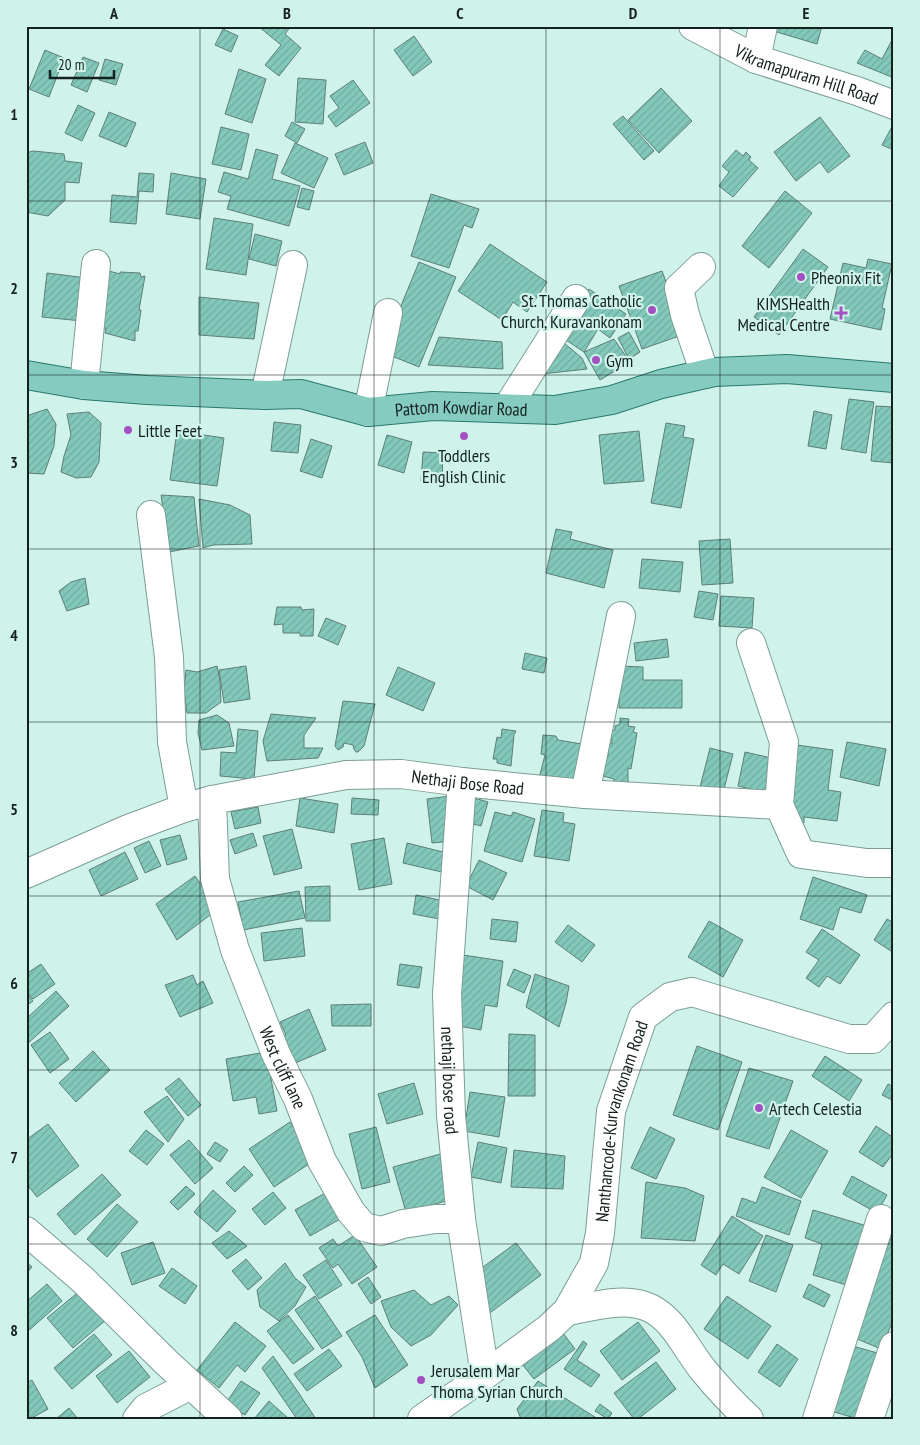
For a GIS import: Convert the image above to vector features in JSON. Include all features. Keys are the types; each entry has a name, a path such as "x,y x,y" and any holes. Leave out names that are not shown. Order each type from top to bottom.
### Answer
{"main road":[{"name":"Pattom Kowdiar Road","path":"26,375 84,385 264,395 301,394 368,412 433,406 556,410 612,400 661,384 714,372 787,369 894,378"}],"street":[{"name":"Vikramapuram Hill Road","path":"693,26 756,59 857,91 894,105"},
{"path":"756,59 762,26"},
{"path":"84,385 96,264"},
{"path":"264,395 293,265"},
{"path":"701,267 679,288 685,314 706,374"},
{"path":"507,408 576,299"},
{"path":"368,412 388,313"},
{"path":"151,515 169,657 172,742 184,808"},
{"path":"585,794 621,616"},
{"path":"751,643 784,742 779,806 801,854 867,863 894,863"},
{"name":"Nethaji Bose Road","path":"26,874 184,808 212,800 346,775 401,774 585,794 779,806"},
{"name":"nethaji bose road","path":"462,782 447,994 452,1115 461,1219 485,1375"},
{"name":"West cliff lane","path":"212,800 215,879 235,950 276,1054 298,1099 322,1161 351,1212 364,1227 381,1231 403,1224 427,1220 461,1219"},
{"name":"Nanthancode-Kurvankonam Road","path":"422,1419 549,1328 567,1311 594,1263 600,1233 611,1111 644,1017 670,997 692,992 849,1039 873,1039 894,1016"},
{"path":"817,1419 882,1219"},
{"path":"26,1231 82,1279 228,1419"},
{"path":"567,1311 604,1304 621,1303 630,1303 650,1308 665,1319 703,1370 732,1404 748,1419"},
{"path":"869,1419 894,1346"},
{"path":"137,1419 146,1408 191,1385"}],"building":[{"path":"258,26 291,26 285,34 301,48 279,76 265,65 281,45"},
{"path":"771,26 822,26 817,44 770,30"},
{"path":"223,29 238,36 231,52 215,45"},
{"path":"414,36 432,62 413,76 394,50"},
{"path":"892,40 894,40 894,78 857,63 865,50 882,59"},
{"path":"45,50 64,58 49,97 29,89"},
{"path":"83,57 99,63 87,92 71,85"},
{"path":"105,59 123,64 116,85 99,80"},
{"path":"239,69 266,79 252,123 225,114"},
{"path":"298,78 326,80 323,124 295,122"},
{"path":"353,80 370,103 336,127 328,116 339,108 330,96"},
{"path":"661,88 692,121 659,153 628,120"},
{"path":"78,105 95,113 82,141 65,133"},
{"path":"109,112 136,123 126,147 99,136"},
{"path":"623,116 654,151 644,160 613,124"},
{"path":"820,117 850,156 828,173 820,162 796,181 774,152"},
{"path":"292,122 305,129 297,143 285,136"},
{"path":"894,123 894,150 882,145"},
{"path":"221,127 249,134 241,170 212,164"},
{"path":"365,142 373,163 344,175 335,154"},
{"path":"295,143 328,158 314,188 281,173"},
{"path":"256,149 278,155 272,179 300,186 289,226 227,209 231,196 218,192 224,172 248,179"},
{"path":"736,150 743,156 746,152 751,157 749,160 758,168 733,197 719,186 729,172 722,166"},
{"path":"33,151 64,154 65,161 82,163 79,183 65,182 65,200 48,216 26,212 26,153"},
{"path":"139,173 154,174 153,192 139,191 136,224 110,222 112,195 137,197"},
{"path":"171,173 206,179 200,219 166,214"},
{"path":"302,188 314,191 309,210 297,207"},
{"path":"785,191 812,213 769,268 742,246"},
{"path":"431,194 479,209 472,228 464,225 449,268 411,256"},
{"path":"214,218 253,224 246,275 206,269"},
{"path":"255,234 282,241 276,266 249,259"},
{"path":"490,244 547,282 527,312 513,302 502,320 458,291"},
{"path":"803,249 828,267 779,335 754,317"},
{"path":"868,259 892,264 882,308 885,309 881,330 830,319 843,263 866,268"},
{"path":"419,262 456,277 419,367 382,352"},
{"path":"109,271 120,274 120,272 140,273 141,277 145,276 139,310 141,310 138,331 135,331 135,341 105,333 106,328 102,328"},
{"name":"St. Thomas Catholic Church, Kuravankonam","path":"662,271 685,334 642,349 619,286"},
{"path":"47,273 87,278 82,321 42,317"},
{"path":"589,289 626,314 610,338 598,329 584,352 560,336"},
{"path":"199,297 259,303 254,339 199,335"},
{"path":"629,332 640,352 629,359 618,338"},
{"path":"439,337 502,342 503,369 428,365"},
{"path":"614,339 630,362 600,380 584,352"},
{"path":"564,343 582,358 587,369 541,374"},
{"path":"849,399 874,402 866,453 841,449"},
{"path":"876,406 894,407 894,463 871,461"},
{"path":"47,409 56,424 54,446 44,474 26,473 26,416"},
{"path":"814,411 832,415 826,449 808,446"},
{"path":"89,412 101,423 99,462 91,477 76,478 61,472 71,435 67,414"},
{"path":"274,422 301,425 298,453 271,451"},
{"path":"666,423 685,426 683,437 694,439 681,508 651,503"},
{"path":"177,431 224,438 217,486 170,480"},
{"path":"639,431 644,481 604,484 599,435"},
{"path":"387,435 412,442 404,473 378,465"},
{"path":"311,439 332,446 322,478 300,471"},
{"path":"423,452 443,453 442,482 421,481"},
{"path":"161,495 194,497 199,546 169,552"},
{"path":"199,499 230,505 250,515 252,544 213,545 203,548"},
{"path":"556,529 572,532 570,539 613,550 604,588 546,573"},
{"path":"730,539 733,583 702,585 699,541"},
{"path":"642,559 683,562 680,592 639,588"},
{"path":"85,578 89,604 67,611 59,591 71,582"},
{"path":"699,591 718,594 713,620 694,617"},
{"path":"721,596 754,598 752,628 719,626"},
{"path":"277,607 301,607 302,610 314,609 313,636 300,636 300,633 283,633 283,624 274,625"},
{"path":"326,618 346,626 338,645 318,636"},
{"path":"667,639 669,657 636,661 634,643"},
{"path":"525,653 547,658 544,673 522,669"},
{"path":"217,666 221,702 206,713 187,713 184,689 186,670 197,672"},
{"path":"246,666 250,699 224,703 219,670"},
{"path":"619,666 643,667 643,680 682,680 682,708 619,708"},
{"path":"398,667 435,683 423,711 386,695"},
{"path":"343,701 375,704 364,746 358,752 356,752 353,745 344,743 343,747 338,750 335,746"},
{"path":"271,714 316,718 304,735 304,748 323,748 318,758 267,761 263,741"},
{"path":"217,715 229,723 234,746 202,750 198,733 199,720"},
{"path":"620,718 629,719 628,726 635,727 633,732 637,733 631,769 628,768 628,785 614,782 614,779 602,774 605,755 608,756 609,743 612,744 611,730 615,730 615,726 620,724"},
{"path":"238,729 258,731 254,779 220,776 221,752 236,753"},
{"path":"502,729 516,731 511,766 497,763 497,759 493,759 497,737 501,738"},
{"path":"894,730 894,757 892,757"},
{"path":"543,735 556,736 558,740 582,744 581,784 538,782 545,755 541,754"},
{"path":"847,742 886,749 879,786 840,777"},
{"path":"797,745 833,750 828,790 841,792 837,821 804,817 804,823 787,821"},
{"path":"710,748 733,754 722,797 699,791"},
{"path":"745,752 780,760 772,794 738,786"},
{"path":"450,796 454,841 432,843 427,799"},
{"path":"471,797 488,802 481,826 465,822"},
{"path":"300,798 338,804 334,833 296,826"},
{"path":"352,798 379,800 378,815 351,814"},
{"path":"258,807 261,823 235,829 231,812"},
{"path":"542,810 564,813 563,822 575,824 569,861 534,856"},
{"path":"495,812 511,816 513,812 535,819 522,862 484,851"},
{"path":"292,829 302,868 274,875 263,836"},
{"path":"253,833 257,846 235,854 230,840"},
{"path":"180,835 187,859 167,865 160,840"},
{"path":"384,838 392,884 359,890 351,844"},
{"path":"149,841 161,866 145,873 134,848"},
{"path":"407,843 451,854 446,873 403,863"},
{"path":"125,852 138,879 101,896 89,870"},
{"path":"479,860 507,873 493,900 466,886"},
{"path":"195,876 218,909 177,940 156,904"},
{"path":"813,877 867,895 861,913 840,907 833,930 800,919"},
{"path":"330,886 330,921 306,921 305,887"},
{"path":"299,891 305,918 243,930 238,902"},
{"path":"416,895 449,902 445,920 413,914"},
{"path":"492,919 518,922 516,942 490,939"},
{"path":"887,919 894,923 894,953 874,940"},
{"path":"709,921 743,940 723,977 688,957"},
{"path":"568,925 595,945 582,962 555,942"},
{"path":"302,928 305,956 264,961 261,933"},
{"path":"822,929 860,955 840,984 827,976 819,987 806,978 819,960 806,952"},
{"path":"463,955 503,961 497,1007 485,1005 481,1030 453,1025"},
{"path":"41,964 55,984 33,999 26,990 26,974"},
{"path":"400,964 422,967 419,988 397,985"},
{"path":"514,969 531,976 524,993 507,985"},
{"path":"535,974 569,986 559,1027 526,1007"},
{"path":"193,975 197,985 203,981 213,1003 180,1017 165,985"},
{"path":"56,991 69,1006 26,1045 26,1019"},
{"path":"26,992 33,1001 26,1006"},
{"path":"371,1004 371,1026 332,1026 331,1005"},
{"path":"309,1009 326,1050 288,1066 276,1039 286,1035 280,1022"},
{"path":"50,1032 69,1059 50,1073 31,1045"},
{"path":"509,1034 535,1035 535,1096 508,1096"},
{"path":"697,1046 742,1062 718,1130 673,1115"},
{"path":"93,1051 110,1070 76,1102 59,1083"},
{"path":"266,1052 277,1111 259,1114 256,1097 233,1101 226,1059"},
{"path":"825,1056 862,1080 849,1101 812,1076"},
{"name":"Artech Celestia","path":"749,1068 793,1081 769,1149 726,1136"},
{"path":"179,1078 201,1105 188,1116 165,1089"},
{"path":"414,1083 423,1114 387,1124 378,1094"},
{"path":"888,1084 894,1087 894,1101 882,1095"},
{"path":"470,1092 505,1097 499,1137 464,1131"},
{"path":"167,1096 184,1119 168,1142 144,1112"},
{"path":"290,1122 315,1160 274,1187 249,1149"},
{"path":"48,1124 79,1166 37,1197 26,1183 26,1140"},
{"path":"876,1126 894,1138 894,1152 883,1167 859,1152"},
{"path":"376,1127 390,1182 362,1189 349,1134"},
{"path":"650,1127 675,1139 656,1179 631,1168"},
{"path":"146,1130 164,1144 147,1165 129,1151"},
{"path":"791,1130 828,1151 801,1198 764,1177"},
{"path":"189,1140 213,1168 195,1184 170,1155"},
{"path":"215,1142 228,1150 220,1162 207,1154"},
{"path":"478,1142 507,1148 501,1183 471,1177"},
{"path":"514,1150 565,1156 563,1189 511,1187"},
{"path":"444,1153 457,1198 406,1212 393,1167"},
{"path":"244,1166 253,1175 235,1192 226,1183"},
{"path":"102,1174 121,1195 75,1235 57,1214"},
{"path":"852,1176 887,1195 877,1213 843,1194"},
{"path":"646,1182 685,1188 704,1196 695,1241 641,1238"},
{"path":"186,1186 195,1194 178,1210 170,1202"},
{"path":"762,1187 801,1201 789,1235 736,1216 742,1198 756,1203"},
{"path":"213,1190 236,1211 217,1232 194,1212"},
{"path":"273,1192 286,1208 265,1225 252,1209"},
{"path":"327,1192 342,1218 310,1236 295,1210"},
{"path":"117,1204 138,1222 107,1257 87,1239"},
{"path":"813,1210 867,1226 850,1286 813,1275 822,1244 805,1238"},
{"path":"732,1216 763,1236 739,1274 723,1264 716,1275 701,1265"},
{"path":"229,1231 247,1246 227,1259 212,1243"},
{"path":"894,1231 894,1318 881,1349 850,1336"},
{"path":"355,1235 377,1267 352,1284 338,1264 333,1268 319,1248 333,1239 338,1246"},
{"path":"766,1235 793,1245 776,1292 749,1281"},
{"path":"153,1242 165,1273 132,1285 121,1253"},
{"path":"516,1243 541,1275 487,1315 472,1275"},
{"path":"246,1259 262,1278 248,1290 232,1271"},
{"path":"326,1260 342,1285 319,1299 303,1275"},
{"path":"26,1262 32,1267 26,1274"},
{"path":"285,1263 295,1278 306,1287 295,1306 279,1321 260,1307 257,1290"},
{"path":"172,1268 197,1286 185,1304 159,1286"},
{"path":"368,1277 381,1297 371,1304 358,1284"},
{"path":"47,1284 62,1301 26,1333 26,1302"},
{"path":"809,1284 830,1295 824,1307 803,1297"},
{"path":"82,1289 107,1319 73,1348 47,1318"},
{"path":"414,1290 431,1305 449,1296 458,1305 431,1335 411,1346 391,1327 381,1301"},
{"path":"315,1296 342,1336 322,1349 295,1310"},
{"path":"727,1296 771,1326 748,1359 704,1329"},
{"path":"288,1315 314,1349 293,1364 267,1331"},
{"path":"375,1315 408,1365 375,1388 362,1357 346,1332"},
{"path":"235,1322 266,1346 245,1372 237,1365 219,1388 197,1370"},
{"path":"638,1322 660,1351 622,1380 600,1351"},
{"path":"563,1333 575,1349 534,1379 522,1364"},
{"path":"94,1334 112,1355 72,1389 54,1368"},
{"path":"583,1341 587,1344 577,1360 600,1375 591,1387 564,1369"},
{"path":"777,1344 798,1359 780,1387 758,1372"},
{"path":"849,1345 881,1354 858,1419 831,1411"},
{"path":"329,1349 342,1366 307,1391 294,1374"},
{"path":"129,1351 150,1377 117,1403 96,1376"},
{"path":"273,1356 316,1419 297,1419 262,1368"},
{"path":"656,1362 676,1389 638,1419 634,1419 614,1393"},
{"path":"32,1380 48,1409 30,1419 26,1419 26,1383"},
{"path":"241,1381 260,1393 245,1415 226,1403"},
{"path":"538,1381 598,1419 521,1419 517,1409"},
{"path":"269,1401 289,1419 254,1419"},
{"path":"600,1404 612,1413 608,1419 595,1411"},
{"path":"69,1408 78,1419 56,1419"}],"place":[{"name":"Pheonix Fit","path":"801,277"},
{"name":"St. Thomas Catholic Church, Kuravankonam","path":"652,310"},
{"name":"KIMSHealth Medical Centre","path":"841,313"},
{"name":"Gym","path":"596,360"},
{"name":"Little Feet","path":"128,430"},
{"name":"Toddlers English Clinic","path":"464,436"},
{"name":"Artech Celestia","path":"759,1108"},
{"name":"Jerusalem Mar Thoma Syrian Church","path":"421,1380"}]}
